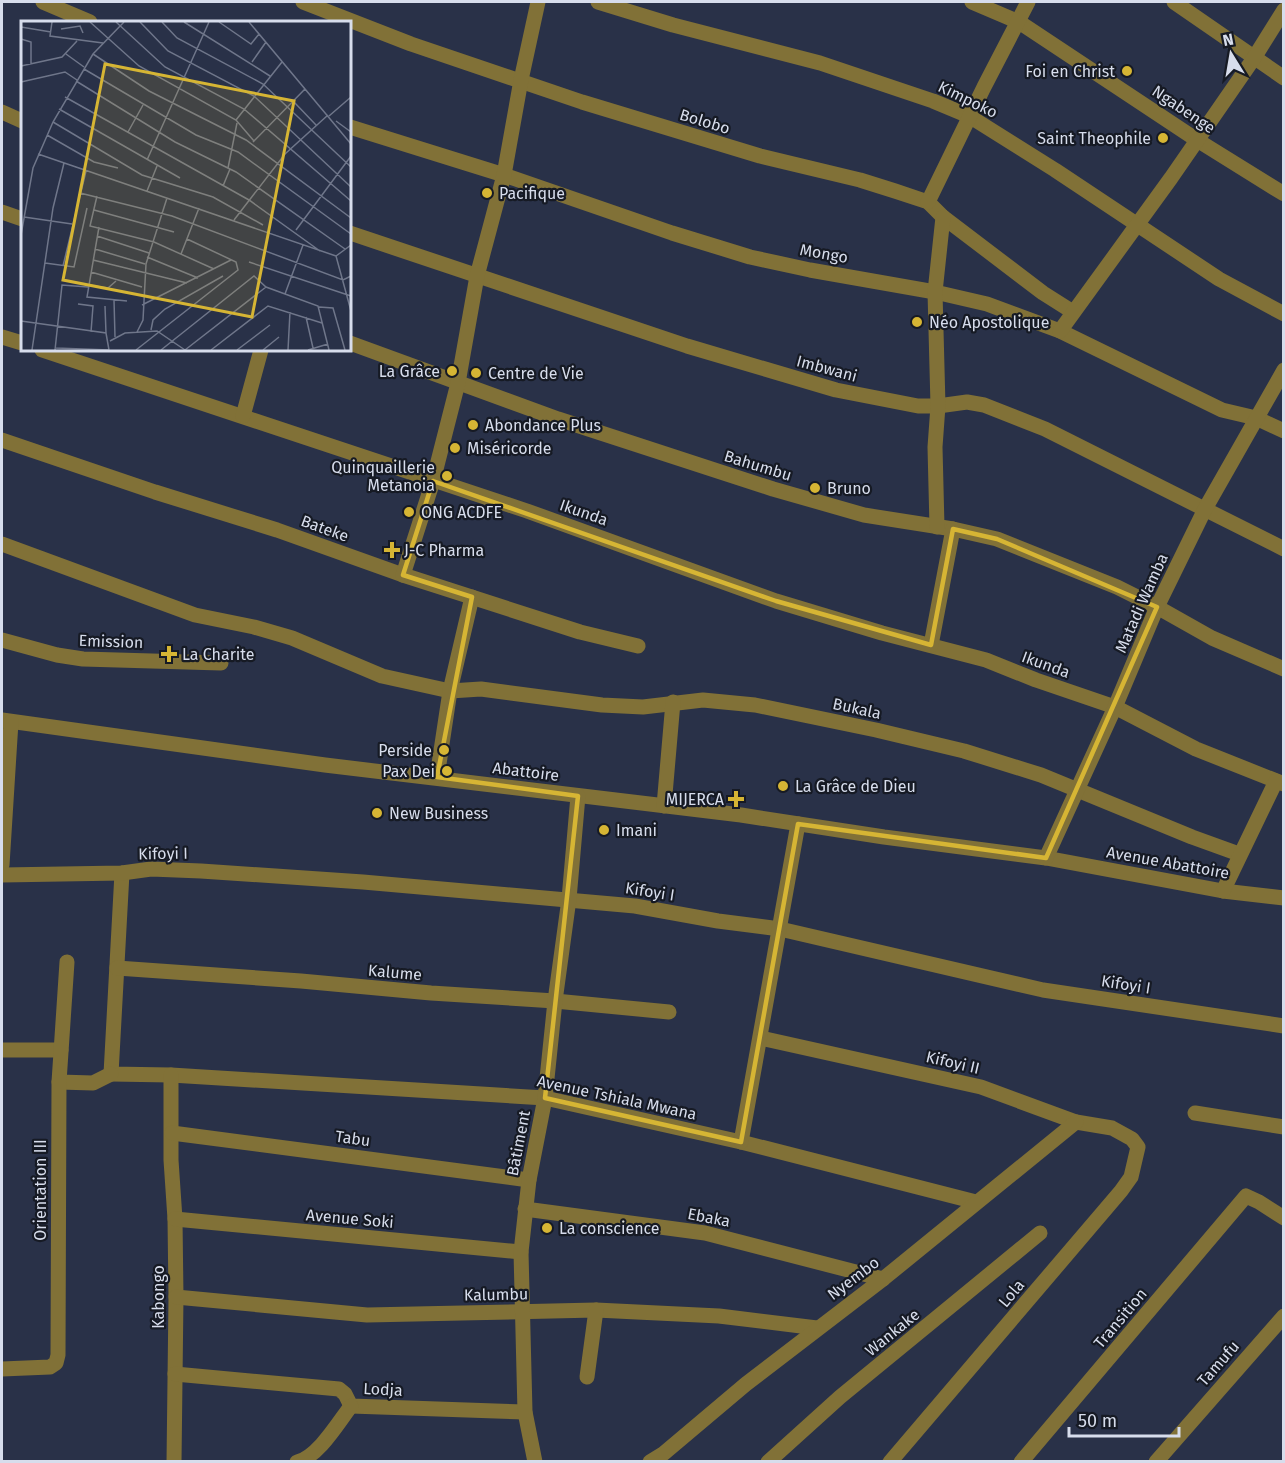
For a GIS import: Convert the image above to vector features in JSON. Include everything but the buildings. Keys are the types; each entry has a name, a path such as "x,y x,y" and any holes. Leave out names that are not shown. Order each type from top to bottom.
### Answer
{"street":[{"path":"43,2 88,21"},
{"name":"Bolobo","path":"303,2 411,44 582,102 760,156 860,180 928,202 942,217 1072,312"},
{"path":"403,575 433,481 458,383 477,276 504,175 538,2"},
{"name":"Kimpoko","path":"598,2 673,25 820,63 933,101 969,116 1219,279 1284,314"},
{"name":"Ngabenge","path":"972,2 1019,22 1197,140 1284,194"},
{"path":"928,202 1028,2"},
{"path":"1174,2 1284,78"},
{"path":"1060,332 1072,312 1172,178 1284,10"},
{"path":"2,112 21,121"},
{"name":"Mongo","path":"351,127 504,175 672,233 750,257 935,292 987,304 1021,315 1142,370 1221,410 1256,418 1284,431"},
{"path":"2,212 21,219"},
{"path":"937,527 935,447 938,406 935,292 942,217"},
{"name":"Imbwani","path":"351,233 687,346 836,390 918,406 967,402 984,405 1045,429 1284,549"},
{"path":"2,337 21,343"},
{"name":"Bahumbu","path":"351,343 558,419 773,489 864,515 953,529 997,539 1072,568 1157,607 1212,638 1284,669"},
{"name":"Ikunda","path":"45,351 548,518 776,601 882,633 986,660 1115,707 1196,749 1280,782"},
{"path":"243,416 261,351"},
{"name":"Matadi Wamba","path":"1046,858 1115,707 1157,607 1205,509 1284,370"},
{"name":"Bateke","path":"2,440 155,492 277,530 403,575 580,632 638,646"},
{"path":"932,645 953,529"},
{"path":"2,544 195,615 254,627 292,638 382,676 450,691"},
{"path":"437,777 450,691 472,597"},
{"name":"Emission","path":"2,640 57,655 83,659 221,663"},
{"name":"Bukala","path":"450,691 481,689 602,705 643,706 703,700 755,705 876,729 964,751 1041,775 1239,854"},
{"path":"664,806 673,702"},
{"path":"2,865 6,721"},
{"name":"Abattoire","path":"6,721 301,762 664,806 1046,858"},
{"path":"1222,891 1239,854 1280,782"},
{"name":"Bâtiment","path":"535,1461 525,1412 521,1252 529,1180 546,1098 555,1001 569,899 578,796"},
{"path":"741,1142 798,824"},
{"name":"Avenue Abattoire","path":"1046,858 1222,891 1284,898"},
{"name":"Kifoyi I","path":"2,875 122,873 151,869 201,871 635,906 718,921 780,929 1043,990 1284,1026"},
{"path":"111,1074 122,873"},
{"name":"Orientation III","path":"2,1369 50,1366 56,1363 58,1355 59,1082 67,962"},
{"name":"Kalume","path":"117,968 555,1001 669,1012"},
{"name":"Kifoyi II","path":"761,1038 981,1087 1076,1122 1112,1128 1132,1139"},
{"path":"2,1050 61,1050"},
{"name":"Avenue Tshiala Mwana","path":"59,1082 93,1083 111,1074 171,1075 546,1098 741,1142 976,1202"},
{"name":"Kabongo","path":"171,1075 171,1160 175,1219 176,1297 174,1461"},
{"path":"1195,1113 1284,1127"},
{"name":"Nyembo","path":"650,1461 663,1454 746,1384 883,1279 1076,1122"},
{"name":"Tabu","path":"172,1133 529,1180"},
{"name":"Lola","path":"890,1461 1126,1184 1131,1177 1138,1147 1132,1139"},
{"name":"Transition","path":"1021,1461 1246,1196 1284,1218"},
{"name":"Ebaka","path":"525,1209 705,1233 883,1279"},
{"name":"Avenue Soki","path":"175,1219 521,1252"},
{"name":"Wankake","path":"770,1461 840,1397 1040,1233"},
{"name":"Kalumbu","path":"176,1297 367,1315 596,1310 719,1316 817,1328"},
{"path":"587,1377 596,1310"},
{"name":"Tamufu","path":"1156,1461 1284,1316"},
{"name":"Lodja","path":"176,1374 339,1389 345,1394 351,1406 525,1412"},
{"path":"297,1461 306,1460 315,1453 351,1406"}],"highlighted area":[{"path":"433,481 776,601 931,645 953,529 997,539 1157,607 1046,858 798,824 741,1142 545,1098 578,796 437,777 472,597 403,575"}],"place":[{"name":"Foi en Christ","path":"1127,71"},
{"name":"Saint Theophile","path":"1163,138"},
{"name":"Pacifique","path":"487,193"},
{"name":"Néo Apostolique","path":"917,322"},
{"name":"La Grâce","path":"452,371"},
{"name":"Centre de Vie","path":"476,373"},
{"name":"Abondance Plus","path":"473,425"},
{"name":"Miséricorde","path":"455,448"},
{"name":"Quinquaillerie Metanoia","path":"447,476"},
{"name":"Bruno","path":"815,488"},
{"name":"ONG ACDFE","path":"409,512"},
{"name":"J-C Pharma","path":"392,550"},
{"name":"La Charite","path":"169,654"},
{"name":"Perside","path":"444,750"},
{"name":"Pax Dei","path":"447,771"},
{"name":"La Grâce de Dieu","path":"783,786"},
{"name":"MIJERCA","path":"736,799"},
{"name":"New Business","path":"377,813"},
{"name":"Imani","path":"604,830"},
{"name":"La conscience","path":"547,1228"}]}
